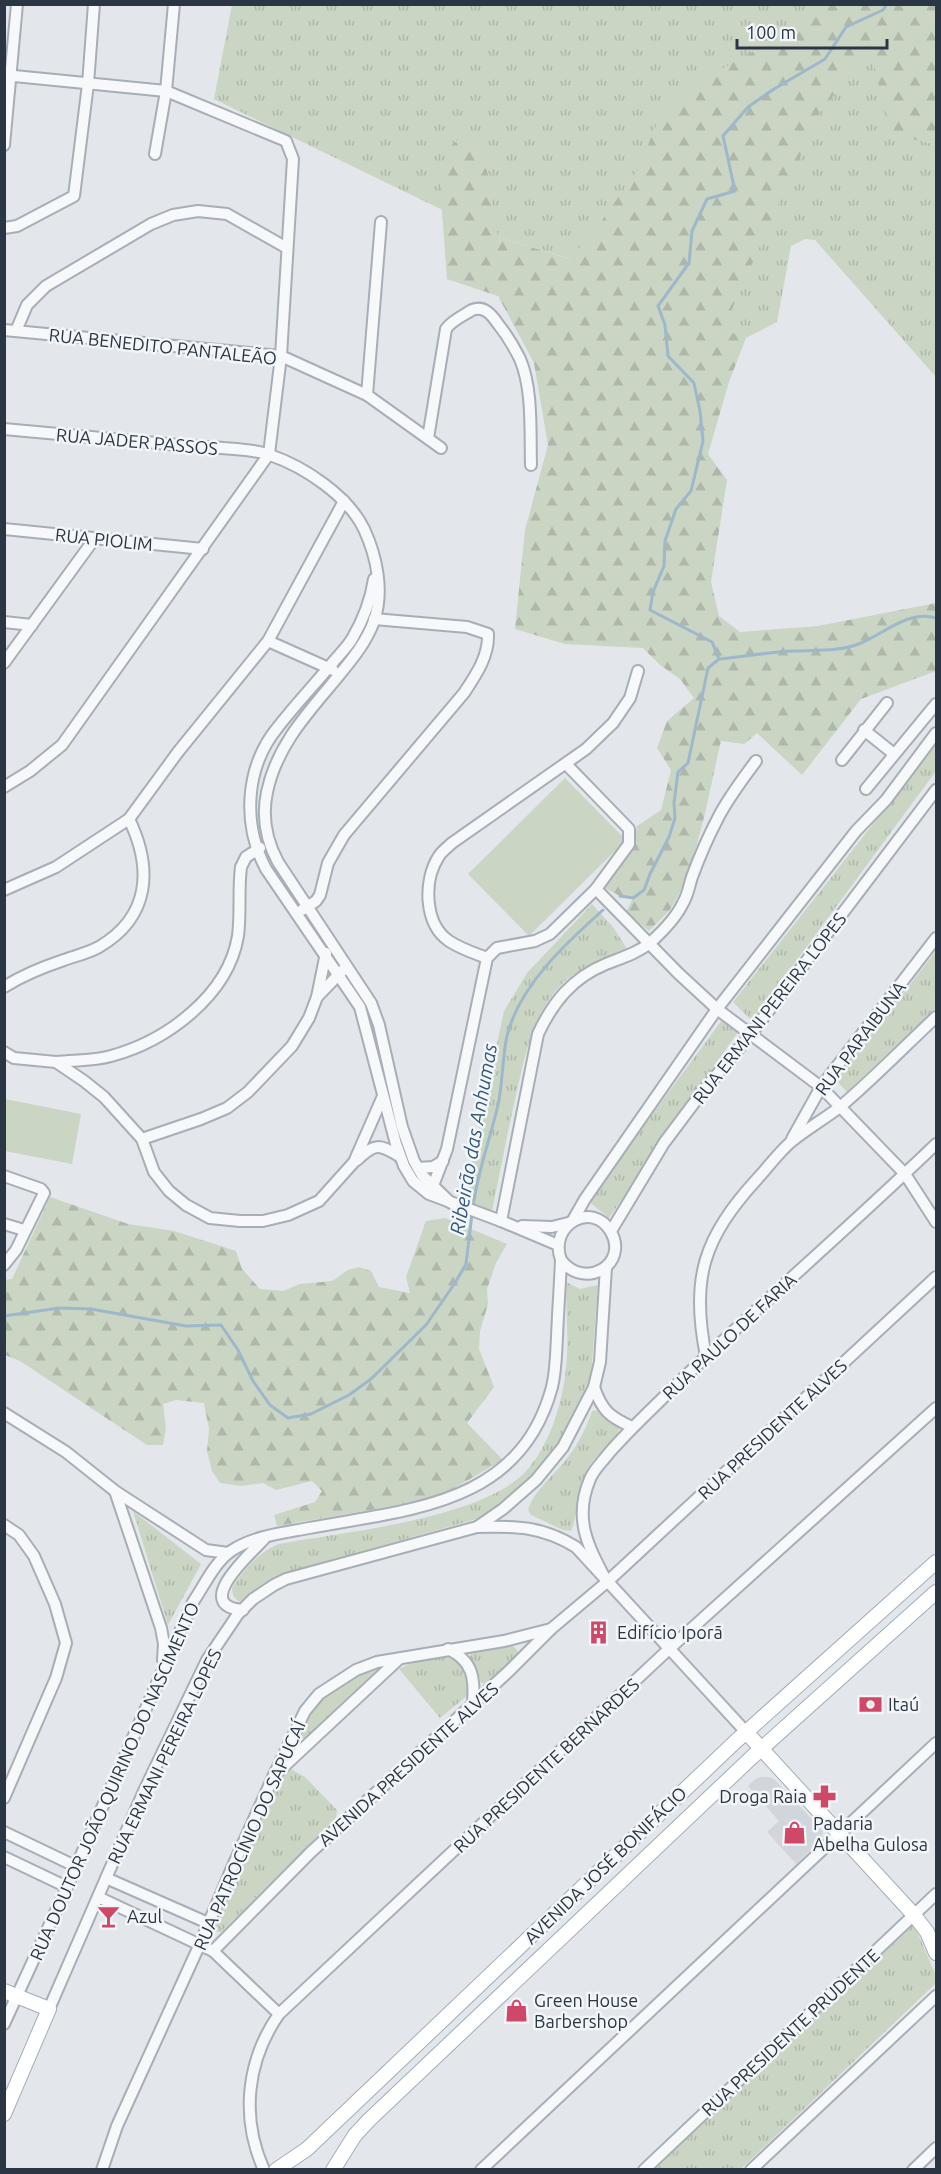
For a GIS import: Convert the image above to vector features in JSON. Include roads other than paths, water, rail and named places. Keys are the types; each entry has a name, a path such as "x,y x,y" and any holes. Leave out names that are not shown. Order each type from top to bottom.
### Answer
{"main road":[{"name":"AVENIDA JOSÉ BONIFÁCIO","path":"276,2169 307,2149 746,1732 936,1562"},
{"name":"AVENIDA JOSÉ BONIFÁCIO","path":"333,2169 355,2135 369,2120 761,1749 936,1592"},
{"path":"746,1732 914,1915 927,1932 936,1953"},
{"path":"11,1993 49,2009"},
{"name":"RUA ERMANI PEREIRA LOPES","path":"4,2114 49,2009"}],"street":[{"path":"4,144 8,75 16,4"},
{"path":"5,228 17,226 74,196 88,84 94,4"},
{"path":"155,154 166,91 174,4"},
{"path":"4,787 30,771 62,745 269,454 281,356 293,159 286,141 166,91 8,75"},
{"path":"16,331 27,305 46,286 151,224 173,215 198,211 227,214 287,249"},
{"path":"367,395 381,222"},
{"path":"428,438 446,329 472,310 483,309 490,313 500,326 522,366 529,401 531,465"},
{"name":"RUA BENEDITO PANTALEÃO","path":"4,330 281,356 367,395 441,447"},
{"name":"RUA JADER PASSOS","path":"4,429 269,454"},
{"path":"269,454 319,481 344,501 361,523 371,544 379,592 375,619 361,648 289,736 272,770 265,807 270,844 278,862 335,947 360,1007 399,1156 413,1181 454,1204 558,1245"},
{"path":"4,890 56,867 129,819 178,752 268,641 344,501"},
{"name":"RUA PIOLIM","path":"4,529 203,549"},
{"path":"4,663 95,538"},
{"path":"376,565 371,595 352,639 276,729 257,765 252,783 249,815 256,849 266,868 324,954 343,970 371,1003 379,1025 406,1142 418,1168 432,1190"},
{"path":"297,914 316,901 320,895 328,863 344,835 464,693 478,672 489,643 488,634 467,627 375,619"},
{"path":"4,622 32,625"},
{"path":"268,641 341,674"},
{"path":"488,958 466,951 448,940 437,928 431,914 429,895 430,874 439,856 452,843 586,749 613,723 630,698 638,671"},
{"path":"842,760 887,703"},
{"path":"866,789 936,704"},
{"path":"864,730 894,754"},
{"path":"512,1226 552,1227 572,1221 587,1217 594,1218 606,1225 614,1238 614,1253 606,1266 599,1272 582,1274 567,1266 561,1260 558,1245 560,1236 572,1221 717,1009 856,831 886,800 936,733"},
{"path":"496,1219 538,1034 548,1013 560,995 577,980 596,968 638,951 650,943 670,923 684,903 717,819 729,797 756,761"},
{"path":"432,1190 442,1161 488,958 497,948 542,939 596,889 629,844 629,829 566,764"},
{"name":"RUA ERMANI PEREIRA LOPES","path":"610,1231 664,1143 703,1091 751,1034 936,790"},
{"path":"4,987 23,975 98,948 126,926 138,909 144,888 143,864 138,838 129,819"},
{"path":"8,1057 56,1062 108,1057 155,1039 211,994 225,972 238,937 241,867 246,857 256,849 270,844"},
{"path":"596,889 678,973 717,1009 821,1087 905,1174 936,1222"},
{"name":"RUA PARAIBUNA","path":"706,1356 700,1328 698,1298 703,1265 710,1246 743,1195 790,1142 821,1087 936,938"},
{"path":"142,1139 227,1108 248,1092 292,1046 309,1018 317,997 324,954 335,947"},
{"path":"317,997 343,970"},
{"name":"RUA PARAIBUNA","path":"790,1142 839,1107 936,1017"},
{"path":"56,1062 104,1097 142,1139 154,1172 169,1191 186,1205 210,1218 263,1221 288,1215 310,1206 329,1191 354,1162 375,1146 399,1156"},
{"path":"383,1095 394,1093"},
{"path":"354,1162 383,1095"},
{"name":"RUA PAULO DE FARIA","path":"607,1582 594,1558 584,1529 584,1501 591,1476 632,1428 706,1356 936,1144"},
{"path":"418,1168 433,1167 442,1161"},
{"path":"4,1176 44,1192 16,1250 4,1264"},
{"path":"4,1224 24,1230"},
{"name":"RUA DOUTOR JOÃO QUIRINO DO NASCIMENTO","path":"4,2024 11,1993 68,1887 75,1866 162,1667 193,1602 218,1563 228,1553 266,1536 432,1505 470,1490 504,1466 530,1436 552,1387 556,1366 561,1260"},
{"name":"RUA ERMANI PEREIRA LOPES","path":"49,2009 144,1791 207,1660 243,1610 253,1599 274,1585 302,1573 477,1527 503,1509 536,1480 563,1447 594,1387 600,1362 606,1266"},
{"name":"RUA PRESIDENTE ALVES","path":"607,1582 936,1277"},
{"path":"594,1387 599,1403 610,1416 632,1428"},
{"name":"RUA PRESIDENTE BERNARDES","path":"264,2169 253,2137 249,2095 256,2058 279,2014 669,1649 936,1408"},
{"path":"4,1413 66,1452 115,1491 206,1550 228,1553"},
{"path":"115,1491 161,1628 164,1644 162,1667"},
{"path":"4,1525 19,1535 34,1556 55,1604 66,1643 56,1678 4,1798"},
{"path":"477,1527 513,1526 538,1529 576,1547 746,1732"},
{"path":"564,1540 579,1535 584,1529"},
{"path":"243,1610 232,1609 225,1604 221,1596 223,1586 234,1570 266,1536"},
{"name":"AVENIDA PRESIDENTE ALVES","path":"213,1951 311,1852 508,1672 551,1629 607,1582"},
{"name":"RUA PATROCÍNIO DO SAPUCAÍ","path":"102,2169 122,2115 200,1946 274,1775 306,1711 319,1694 356,1670 377,1662 504,1641 551,1629"},
{"path":"448,1649 461,1655 470,1669 474,1685 473,1703"},
{"path":"274,1775 400,1658"},
{"path":"481,2169 936,1743"},
{"path":"4,1832 75,1866"},
{"path":"4,1857 68,1887"},
{"path":"106,1878 208,1923"},
{"name":"RUA PRESIDENTE PRUDENTE","path":"644,2169 936,1894"},
{"path":"98,1898 213,1951 279,2014"},
{"path":"752,2169 936,1996"},
{"path":"913,2169 936,2148"}],"waterway":[{"name":"Ribeirão das Anhumas","path":"620,896 633,898 644,890 669,837 675,818 674,803 678,772 688,763 708,668 719,659 712,642 650,610 653,592 664,566 665,541 676,509 691,491 703,441 694,383 668,356 665,325 658,306 689,263 692,231 707,199 735,191 723,136 748,107 825,59 846,27 883,10 887,4"},
{"path":"719,659 845,648 870,639 906,620 926,616 936,618"},
{"name":"Ribeirão das Anhumas","path":"473,1208 498,1105 505,1044 513,1018 522,1000 546,967 603,910"},
{"name":"Ribeirão das Anhumas","path":"4,1316 59,1308 91,1309 186,1326 221,1325 238,1350 253,1381 270,1405 288,1418 311,1414 349,1395 371,1379 426,1325 466,1264 472,1214"}],"place":[{"name":"Edifício Iporã","path":"599,1632"},
{"name":"Itaú","path":"870,1704"},
{"name":"Droga Raia","path":"825,1796"},
{"name":"Padaria Abelha Gulosa","path":"795,1833"},
{"name":"Azul","path":"109,1916"},
{"name":"Green House Barbershop","path":"516,2010"}]}
